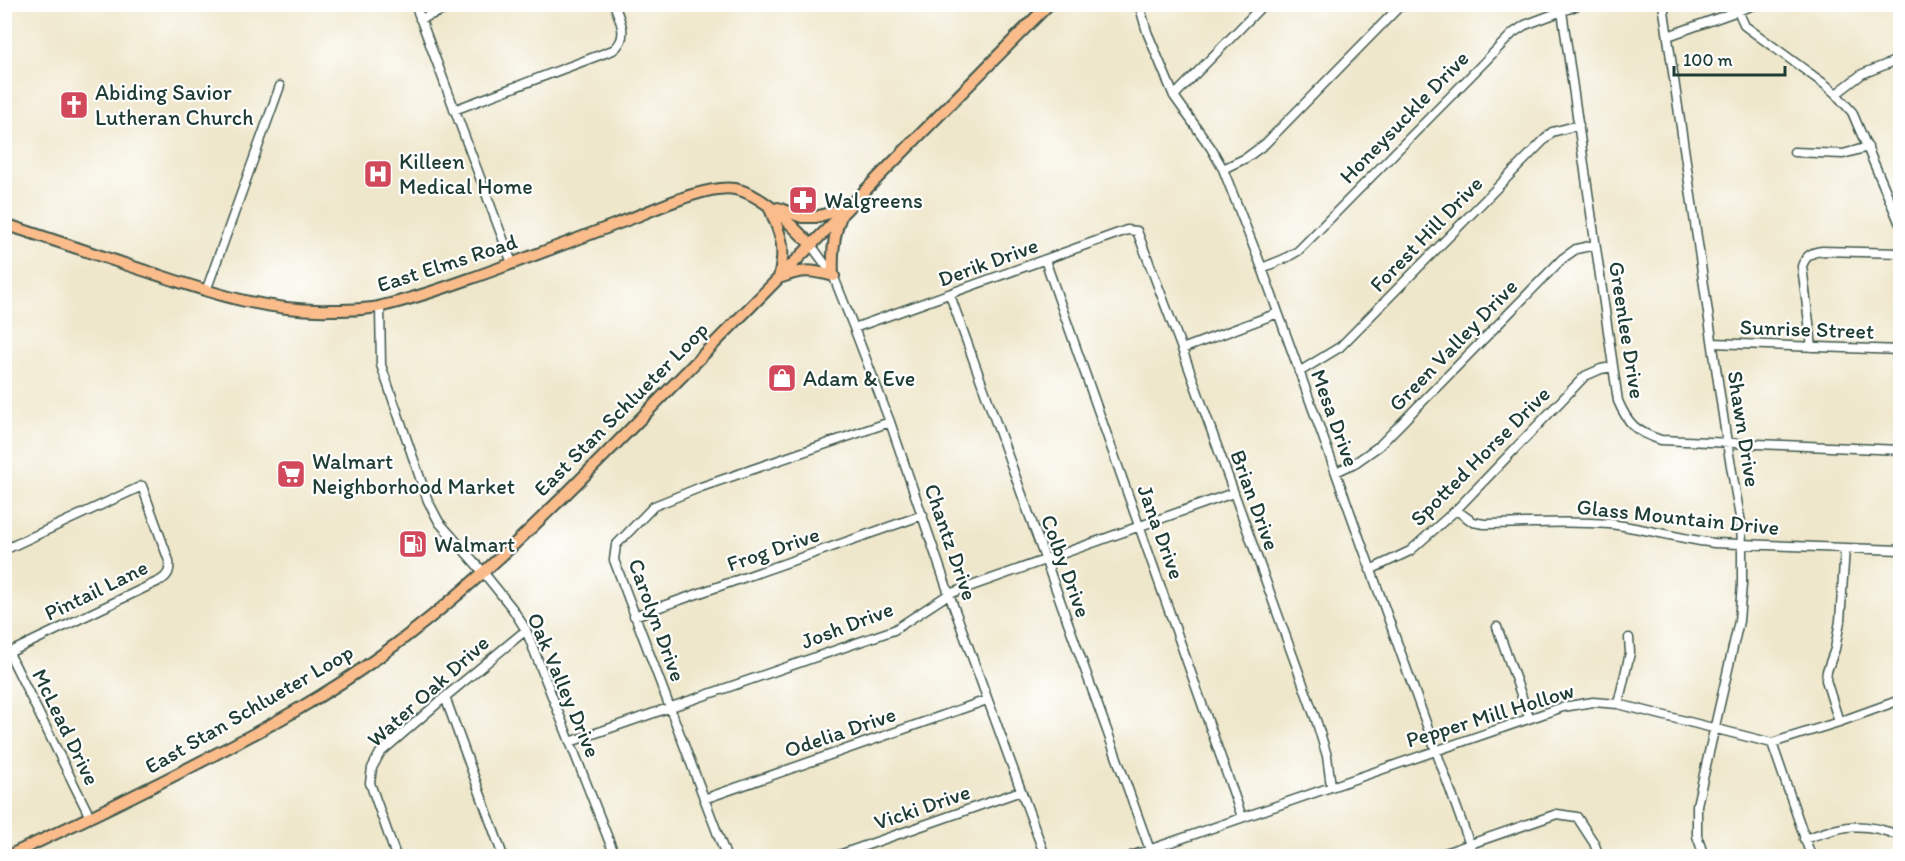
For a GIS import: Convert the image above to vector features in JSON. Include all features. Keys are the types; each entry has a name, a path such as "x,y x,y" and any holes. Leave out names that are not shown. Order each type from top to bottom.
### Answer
{"main road":[{"name":"East Stan Schlueter Loop","path":"8,856 249,736 328,691 377,659 419,627 483,572 588,472 1049,4"},
{"name":"East Elms Road","path":"4,224 206,291 284,309 330,310 380,307 438,290 714,189 743,191 790,223 811,245"},
{"path":"768,206 802,217 816,217 845,210"},
{"path":"768,206 782,240 783,258 778,278"},
{"path":"778,278 811,270 834,275 832,262 836,228 845,210"}],"street":[{"path":"415,4 512,263"},
{"path":"420,19 459,4"},
{"path":"454,110 613,50 621,42 623,33 614,4"},
{"name":"Mesa Drive","path":"1138,4 1147,32 1174,96 1223,169 1262,268 1474,856"},
{"path":"1174,96 1264,4"},
{"path":"1223,169 1246,158 1264,144 1401,4"},
{"name":"Honeysuckle Drive","path":"1262,268 1298,251 1513,33 1560,8 1581,4"},
{"name":"Shawn Drive","path":"1663,4 1743,545 1739,621 1697,805 1697,836 1704,856"},
{"path":"1668,36 1757,4"},
{"name":"Greenlee Drive","path":"1560,8 1579,125 1612,367 1618,401 1630,424 1639,431 1661,440 1900,450"},
{"path":"1738,11 1745,26 1836,94 1852,112 1900,224"},
{"path":"1836,94 1862,74 1900,59"},
{"path":"206,291 280,86"},
{"name":"Forest Hill Drive","path":"1299,372 1340,347 1552,132 1579,125"},
{"path":"1794,152 1843,154 1868,147"},
{"name":"Derik Drive","path":"854,328 1127,230 1134,230"},
{"name":"Brian Drive","path":"1134,230 1137,231 1182,349 1317,723 1327,756 1331,786"},
{"name":"Chantz Drive","path":"811,245 834,275 890,422 949,594 1045,856"},
{"name":"Green Valley Drive","path":"1336,472 1355,463 1379,446 1562,259 1576,249 1595,245"},
{"path":"1812,347 1802,266 1805,258 1813,252 1822,251 1900,253"},
{"name":"Jana Drive","path":"1045,260 1242,816"},
{"name":"Colby Drive","path":"950,295 1150,850"},
{"name":"Oak Valley Drive","path":"380,307 381,365 428,501 439,522 483,572 512,608 526,630 615,856"},
{"path":"1182,349 1278,313"},
{"name":"Sunrise Street","path":"1713,343 1900,350"},
{"name":"Spotted Horse Drive","path":"1371,570 1410,551 1456,510 1585,376 1612,367"},
{"name":"Carolyn Drive","path":"726,856 614,560 616,545 654,506 701,487 890,422"},
{"name":"Pintail Lane","path":"4,550 142,486 169,561 169,572 161,580 7,654"},
{"name":"Josh Drive","path":"570,742 894,630 949,594 1233,493"},
{"name":"Glass Mountain Drive","path":"1456,510 1473,522 1484,524 1610,524 1690,540 1743,545 1900,550"},
{"name":"Frog Drive","path":"634,616 923,515"},
{"path":"1839,722 1826,680 1840,621 1845,548"},
{"path":"1497,627 1529,717"},
{"name":"Water Oak Drive","path":"396,856 370,783 372,768 380,753 526,630"},
{"path":"1618,704 1630,653 1629,638"},
{"name":"McLead Drive","path":"7,654 90,817"},
{"path":"445,697 503,856"},
{"name":"Odelia Drive","path":"704,799 987,699"},
{"path":"1811,856 1772,742 1839,722 1900,700"},
{"name":"Pepper Mill Hollow","path":"1131,856 1529,717 1579,704 1593,702 1618,704 1772,742"},
{"name":"Vicki Drive","path":"836,856 1021,791"},
{"path":"1436,856 1557,814 1577,817 1594,843 1599,856"},
{"path":"1804,838 1852,826 1869,826 1900,836"}],"place":[{"name":"Abiding Savior Lutheran Church","path":"74,105"},
{"name":"Killeen Medical Home","path":"378,174"},
{"name":"Walgreens","path":"803,200"},
{"name":"Adam & Eve","path":"782,378"},
{"name":"Walmart Neighborhood Market","path":"291,474"},
{"name":"Walmart","path":"413,544"}]}
